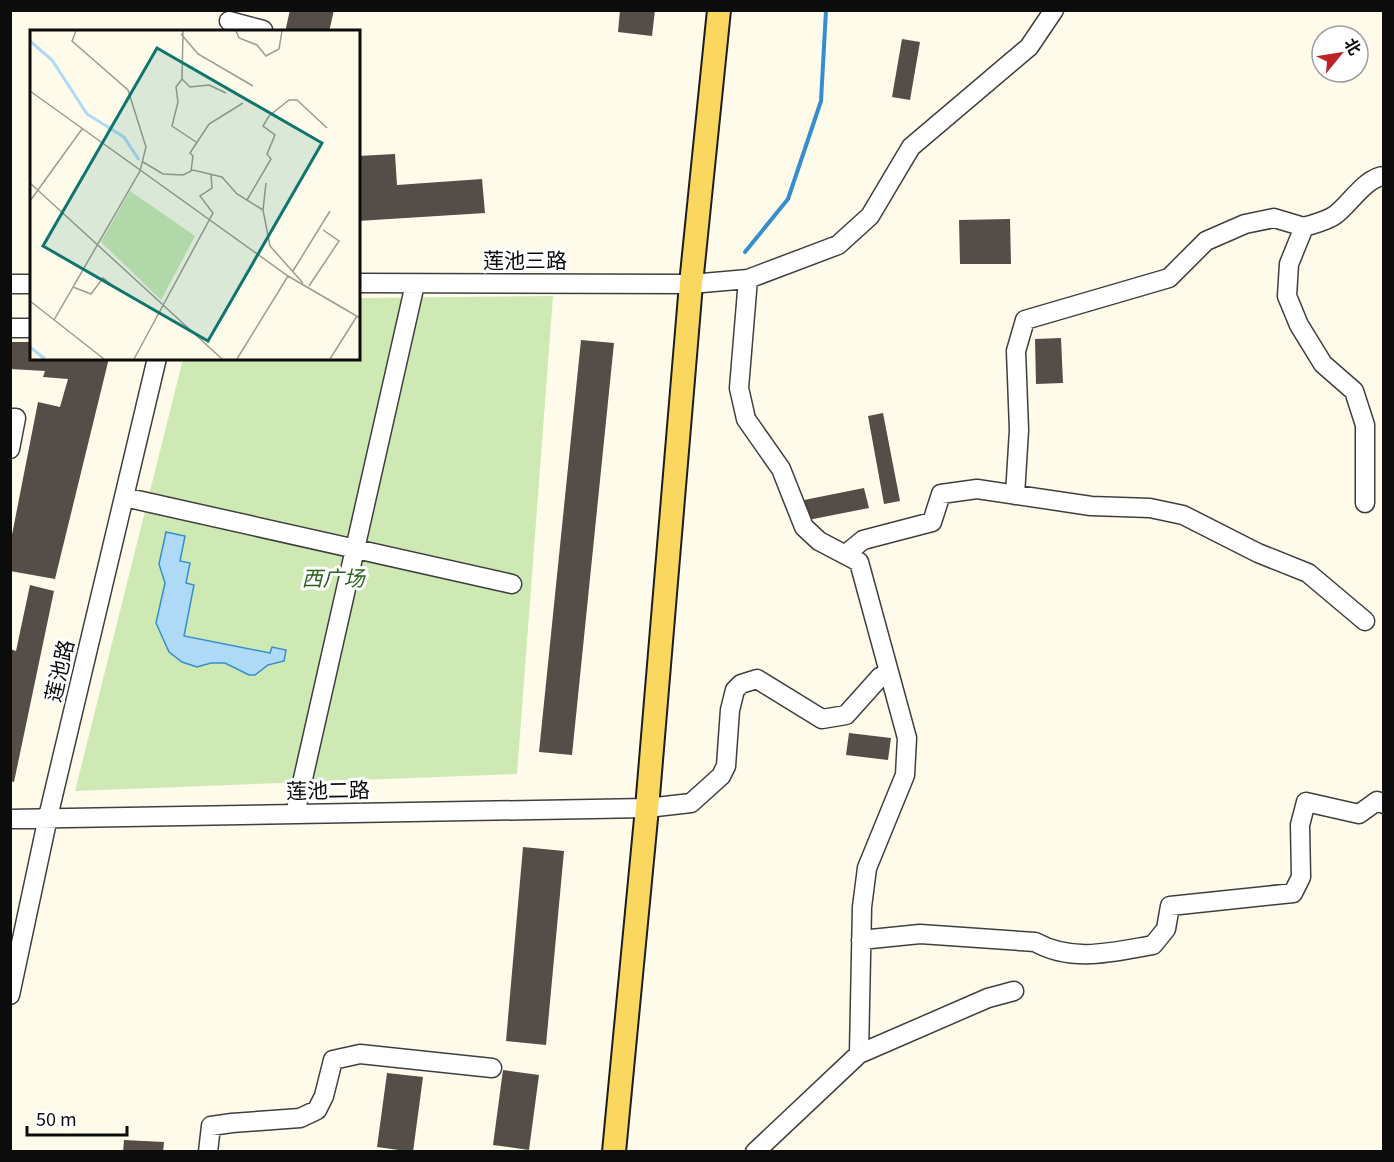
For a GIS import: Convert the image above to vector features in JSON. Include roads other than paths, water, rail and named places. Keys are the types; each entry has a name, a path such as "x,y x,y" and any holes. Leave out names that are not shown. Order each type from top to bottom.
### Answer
{"main road":[{"path":"614,1152 647,808 691,284 719,10"}],"street":[{"name":"莲池三路","path":"360,283 691,284 748,279 838,244 870,216 911,147 1029,47 1054,10"},
{"path":"229,21 263,30"},
{"path":"1015,495 1019,430 1016,351 1025,320 1168,278 1206,241 1245,224 1274,218 1304,227 1334,216 1377,177 1383,176"},
{"path":"1304,227 1289,264 1287,296 1299,325 1323,364 1354,391 1365,425 1365,503"},
{"path":"748,279 739,388 746,419 781,468 804,527 819,541 859,562 907,738 905,775 867,868 862,907 859,1054"},
{"path":"10,284 30,284"},
{"path":"295,814 416,284"},
{"path":"10,328 30,328"},
{"name":"莲池路","path":"10,995 48,818 157,360"},
{"path":"10,418 16,418 10,449"},
{"path":"846,554 863,540 932,522 940,494 976,489 1091,506 1150,508 1183,515 1258,553 1308,573 1365,621"},
{"path":"124,497 512,584"},
{"name":"莲池二路","path":"10,819 647,808 691,803 721,776 726,766 730,710 735,690 741,684 757,679 822,719 846,715 880,677 889,672"},
{"path":"861,940 920,934 1000,939 1035,942 1051,950 1096,955 1153,945 1166,929 1170,906 1293,893 1301,877 1300,825 1306,802 1359,814 1377,801 1383,804"},
{"path":"755,1152 859,1054 988,998 1014,991"},
{"path":"208,1152 211,1126 300,1118 317,1110 324,1096 333,1060 360,1054 492,1068"}],"water":[{"path":"166,532 185,536 180,561 190,563 186,583 194,585 184,636 270,653 272,647 286,650 284,661 268,665 255,675 249,675 225,663 211,663 197,667 182,662 169,652 156,623 165,583 159,564"}],"waterway":[{"path":"745,252 788,199 821,101 826,10"}],"park label":[{"name":"西广场","path":"333,579"}]}
